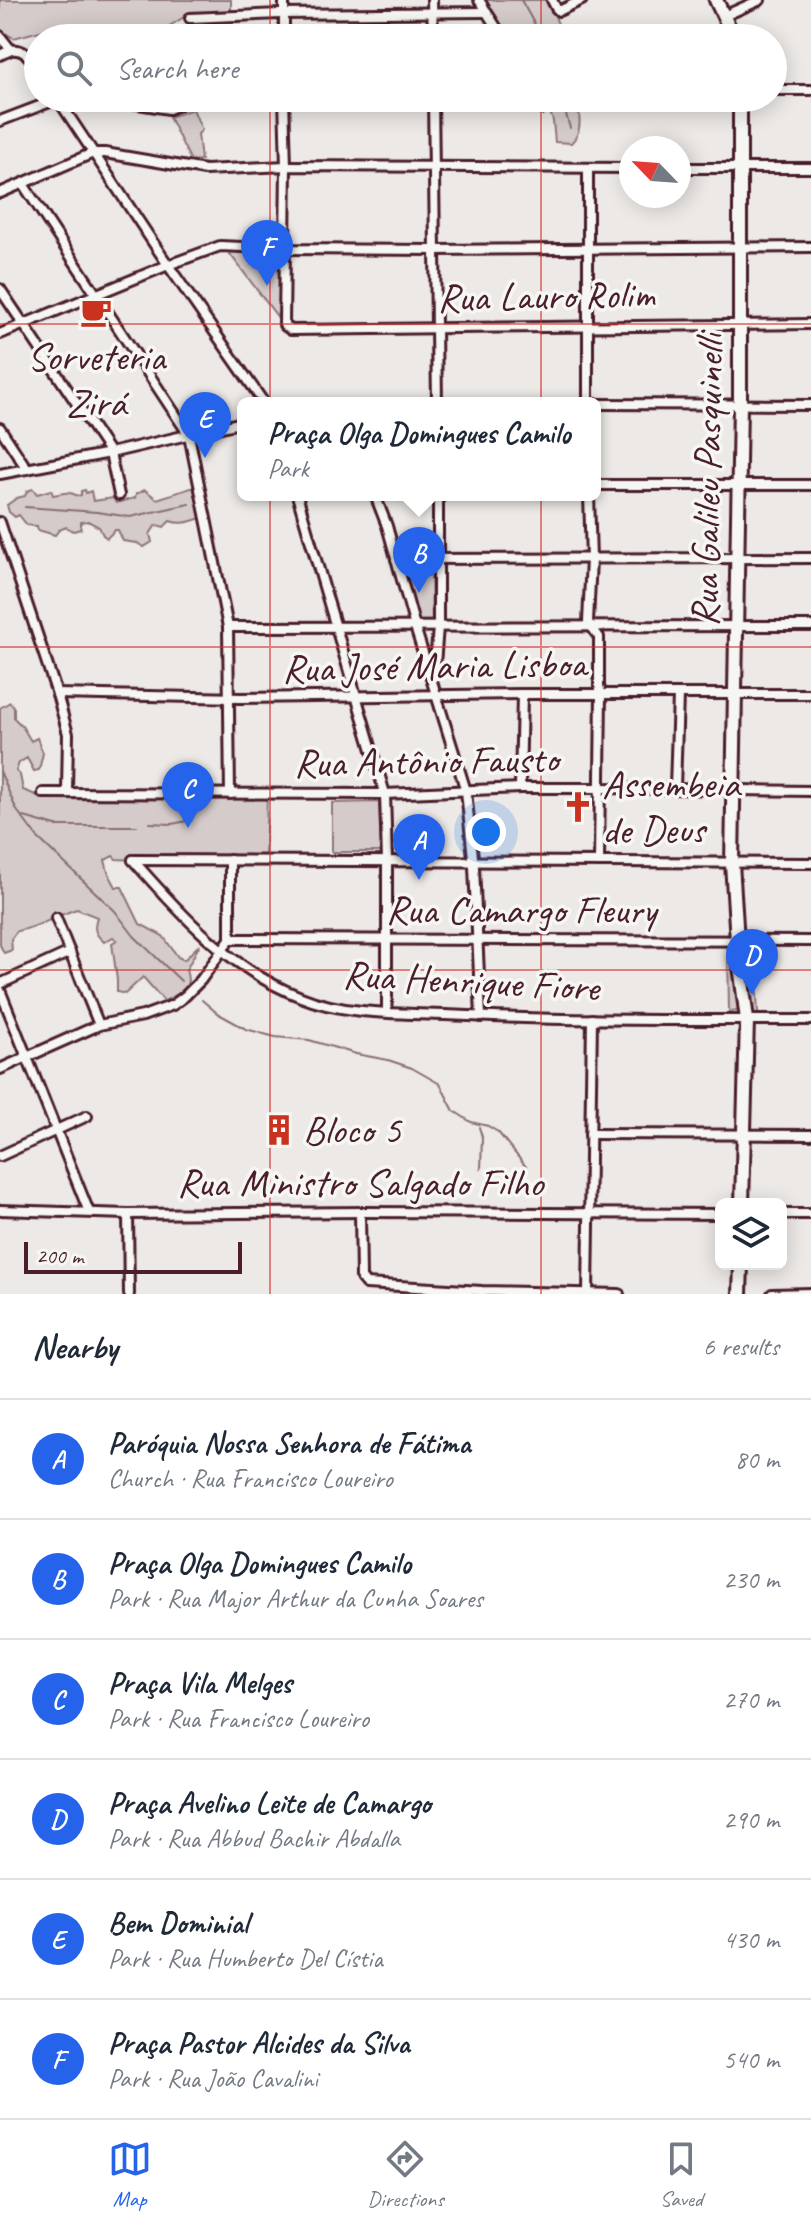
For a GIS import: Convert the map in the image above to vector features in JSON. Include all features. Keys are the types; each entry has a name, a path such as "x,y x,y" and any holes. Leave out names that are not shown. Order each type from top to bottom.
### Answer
{"street":[{"path":"284,0 284,24"},
{"path":"432,0 433,24"},
{"path":"479,0 494,24"},
{"path":"552,0 559,11 582,0"},
{"path":"716,0 728,24"},
{"path":"724,16 760,0"},
{"path":"190,18 487,12"},
{"path":"0,36 11,50"},
{"path":"0,55 16,49 24,52"},
{"path":"787,90 811,90"},
{"path":"0,121 24,111"},
{"path":"66,112 260,397"},
{"path":"284,112 284,249"},
{"path":"433,112 437,397"},
{"name":"Rua Galileu Pasquinelli","path":"740,112 738,626 732,863 737,941 747,1020 742,1198"},
{"path":"0,193 93,153 205,170 286,166 619,168"},
{"path":"588,168 588,397"},
{"path":"691,168 811,168"},
{"path":"23,184 189,435 228,627 230,794"},
{"path":"0,334 220,246 435,250 811,247"},
{"name":"Rua Lauro Rolim","path":"284,249 284,325 291,330 811,324"},
{"path":"0,289 110,453 119,495"},
{"path":"601,404 811,405"},
{"path":"0,474 110,453 237,423"},
{"path":"0,428 27,469"},
{"path":"601,485 811,485"},
{"path":"299,501 385,794 387,1012"},
{"path":"377,501 466,791 474,862 481,1017"},
{"path":"433,681 438,627 438,501"},
{"path":"589,501 588,622 599,637 601,693 599,862"},
{"path":"0,522 68,734 67,792"},
{"path":"396,559 811,558"},
{"path":"228,627 811,626"},
{"name":"Rua José Maria Lisboa","path":"57,694 230,698 601,693 811,694"},
{"path":"520,788 522,694"},
{"path":"675,788 678,695"},
{"name":"Rua Antônio Fausto","path":"43,793 385,794 520,788 811,791"},
{"name":"Rua Henrique Fiore","path":"230,860 133,860 192,925 256,976 298,996 324,1004 387,1012 481,1017 811,1020"},
{"path":"0,1069 99,1025 143,1016 173,1005 196,986 230,939 230,860 811,863"},
{"path":"56,918 99,1025"},
{"name":"Rua Camargo Fleury","path":"230,939 811,941"},
{"path":"70,952 0,987 89,1212"},
{"path":"588,1294 592,1019"},
{"path":"0,1156 87,1116"},
{"path":"590,1134 811,1135"},
{"name":"Rua Ministro Salgado Filho","path":"0,1210 128,1214 715,1214"},
{"path":"360,1212 361,1278 366,1284 482,1291 619,1294"},
{"path":"128,1214 129,1294"},
{"path":"787,1214 811,1214"},
{"path":"740,1294 741,1270"},
{"path":"772,1294 811,1293"}],"shaded area":[{"path":"0,0 231,0 231,11 189,14 173,24 24,24 24,35 14,38 0,31"},
{"path":"485,0 549,0 558,24 500,24"},
{"path":"194,112 202,130 198,134 201,160 191,161 169,117"},
{"path":"550,112 579,112 578,133 571,143 555,142"},
{"path":"227,250 280,252 279,319"},
{"path":"194,487 201,518 181,523 170,521 164,527 156,525 150,534 152,542 144,547 123,541 118,530 107,538 99,527 88,521 81,522 81,529 74,531 66,527 55,535 38,530 37,526 27,525 19,515 15,517 7,505 33,489 37,494 51,490 53,495 68,493 78,496 81,491 91,491 93,501 113,498 116,503 135,498 136,494 145,490 157,499"},
{"path":"431,561 432,624 415,625 400,563"},
{"path":"10,702 14,708 14,718 31,741 37,738 43,753 39,770 34,771 27,758 19,763 16,771 23,790 41,797 267,796 265,859 135,860 116,859 113,856 105,860 116,887 122,887 140,924 163,936 178,957 184,960 200,944 186,970 188,982 180,993 164,1001 143,977 125,994 117,992 112,943 117,940 113,937 104,942 96,931 97,917 77,909 17,931 11,939 12,950 4,953 0,945 0,708"},
{"path":"379,802 379,852 332,852 332,803"},
{"path":"753,946 758,1014 751,1015 744,948"},
{"path":"728,947 733,953 739,1006 737,1011 729,1012"}],"waterway":[{"path":"521,0 534,24"},
{"path":"565,112 570,128"},
{"path":"25,507 130,517 189,504"},
{"path":"0,771 16,809 36,836 115,911 134,936 181,981"},
{"path":"24,817 56,826 137,826"},
{"path":"150,823 172,824 192,820"},
{"path":"202,1000 217,1013 246,1029 275,1037 309,1040 412,1068 440,1084 454,1111 471,1122 498,1132 527,1168"},
{"path":"479,1127 482,1137 481,1169"}],"place":[{"name":"Praça Pastor Alcides da Silva","path":"267,286"},
{"name":"Sorveteria Zirá","path":"96,312"},
{"name":"Bem Dominial","path":"205,458"},
{"name":"Praça Olga Domingues Camilo","path":"419,593"},
{"name":"Assembeia de Deus","path":"578,807"},
{"name":"Praça Vila Melges","path":"188,828"},
{"name":"Paróquia Nossa Senhora de Fátima","path":"419,880"},
{"name":"Praça Avelino Leite de Camargo","path":"752,995"},
{"name":"Bloco 5","path":"279,1130"}]}
